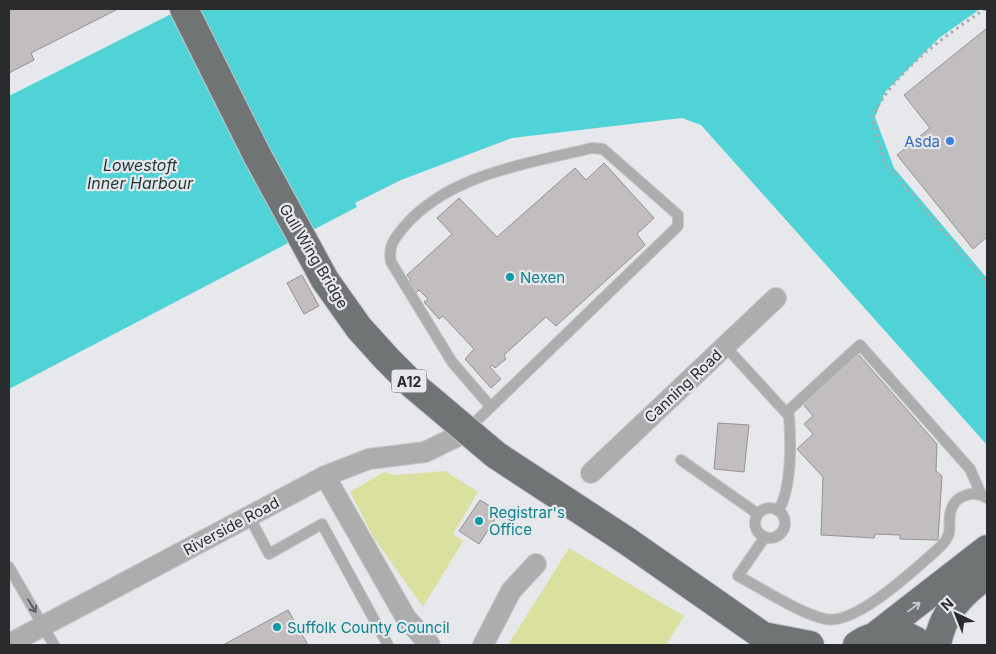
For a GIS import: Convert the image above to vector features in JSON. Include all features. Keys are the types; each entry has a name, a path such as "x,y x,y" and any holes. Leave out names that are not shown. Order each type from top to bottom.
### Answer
{"highway":[{"name":"Gull Wing Bridge","path":"184,9 267,175 325,280 359,328 413,385 496,455 627,541 768,641"},
{"path":"866,640 987,549"},
{"path":"937,645 943,623 958,598 987,574"},
{"path":"866,640 901,634 922,645"},
{"name":"A12","path":"768,641 810,645"}],"street":[{"name":"Canning Road","path":"591,473 776,298"},
{"name":"Riverside Road","path":"9,644 326,476 369,459 425,452 462,434"},
{"path":"326,476 406,618 430,645"},
{"path":"483,645 511,591 536,564"}],"lane":[{"path":"462,434 678,226 678,216 603,149 592,148 509,168 469,181 438,197 412,218 394,239 389,252 391,262 452,362 490,406"},
{"path":"787,412 860,345 970,469 984,496"},
{"path":"725,346 787,412 790,424 787,488 785,500 778,510"},
{"path":"681,460 758,514"},
{"path":"765,536 738,576 811,614 826,619 841,619 865,607 947,540 950,532 951,509 966,494 975,492 984,496"},
{"path":"766,508 778,510 783,516 784,526 778,535 765,536 760,534 755,525 758,514 766,508"},
{"path":"250,516 269,554 322,524 388,645"},
{"path":"9,567 54,645"}],"path":[{"path":"985,9 932,45 880,100 872,118 884,162 987,283"}],"green space":[{"path":"445,471 478,492 453,534 463,541 423,607 374,538 350,492 384,472 395,475"},
{"path":"569,548 684,616 666,645 508,645"}],"water":[{"name":"Lowestoft Inner Harbour","path":"181,9 980,9 939,38 885,92 875,117 894,168 987,278 987,445 701,125 682,118 512,138 401,180 355,203 357,207 9,389 9,96"}],"building":[{"path":"9,9 118,9 31,53 34,60 9,73"},
{"name":"Asda","path":"987,28 987,237 973,249 897,155 930,128 904,95"},
{"name":"Nexen","path":"604,163 654,218 637,234 645,245 556,326 546,317 504,355 506,359 495,368 492,365 490,367 501,379 491,388 465,359 474,349 443,316 439,319 424,302 428,299 419,290 415,294 406,284 411,280 407,275 452,234 437,218 459,198 497,237 575,168 586,180"},
{"path":"302,275 319,306 304,314 287,283"},
{"path":"858,354 937,444 936,471 942,476 938,540 900,539 900,535 875,534 874,538 821,535 823,477 797,449 813,434 804,424 813,416 803,404"},
{"path":"718,423 749,425 744,472 714,469"},
{"name":"Registrar's Office","path":"480,500 500,512 479,544 459,531"},
{"name":"Suffolk County Council","path":"288,610 308,645 223,645"}],"place":[{"name":"Asda","path":"950,141"},
{"name":"Nexen","path":"510,277"},
{"name":"Registrar's Office","path":"479,521"},
{"name":"Suffolk County Council","path":"277,627"}]}
